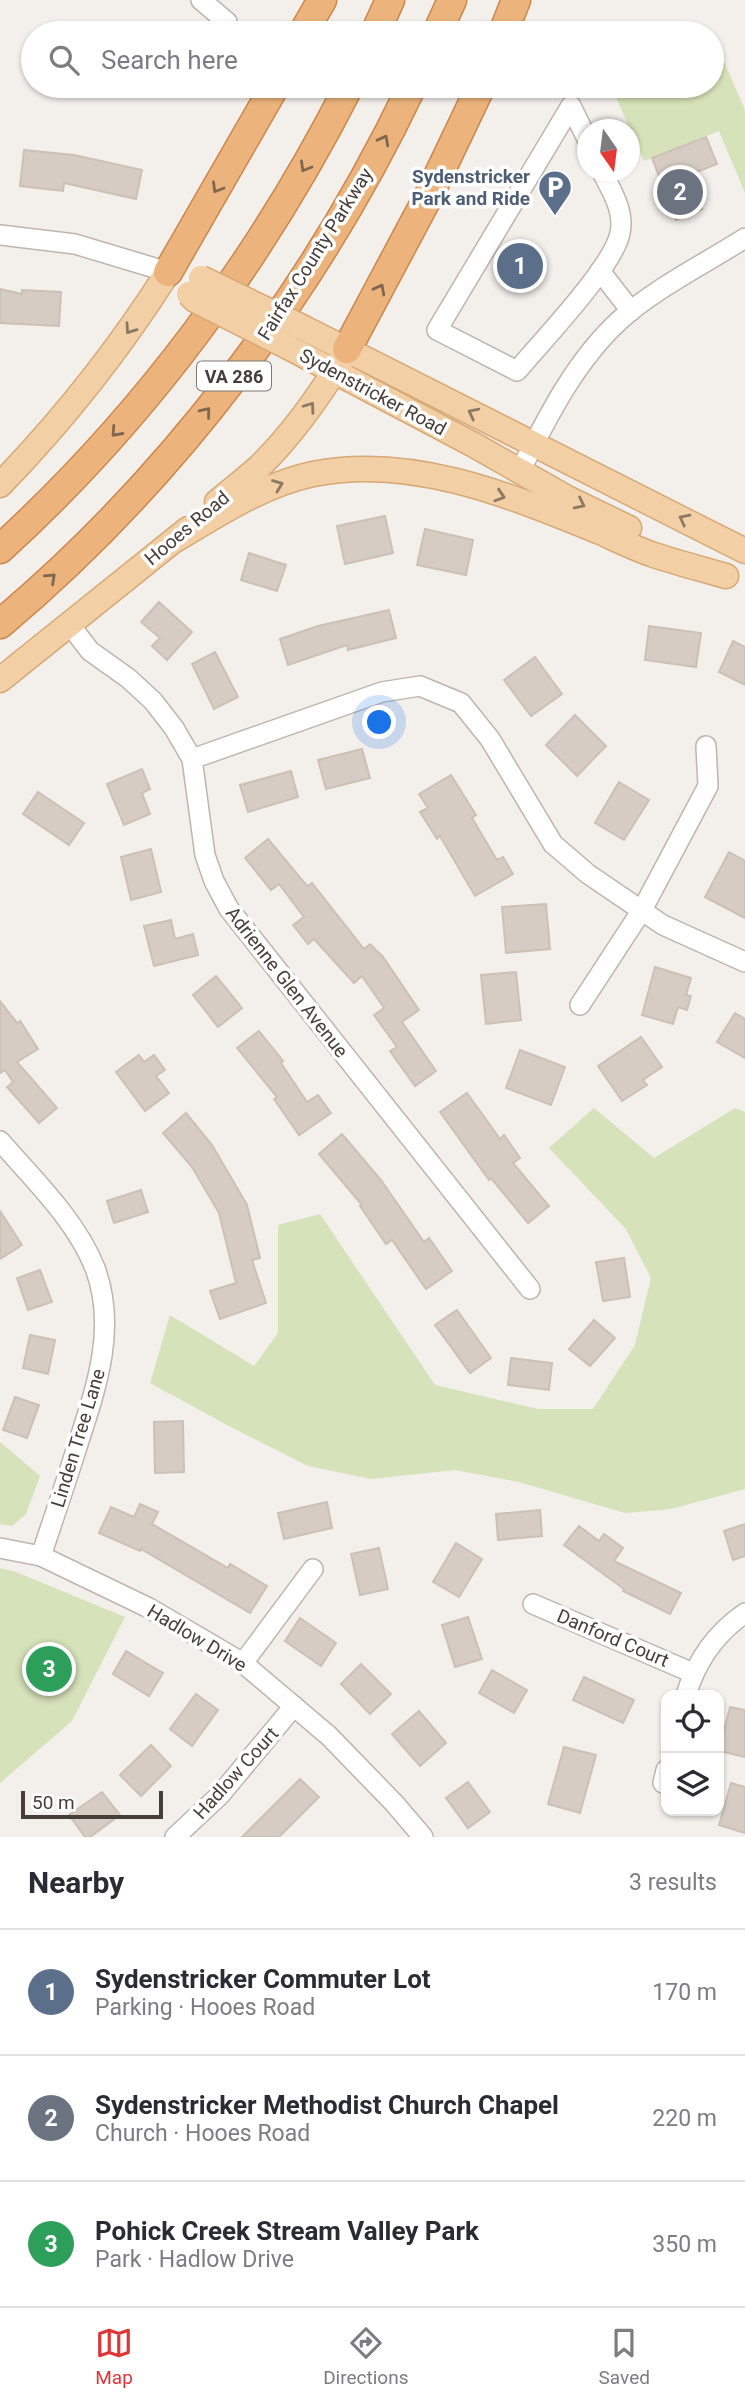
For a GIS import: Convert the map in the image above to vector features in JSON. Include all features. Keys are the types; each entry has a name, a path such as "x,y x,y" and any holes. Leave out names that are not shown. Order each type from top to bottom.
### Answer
{"highway":[{"path":"310,21 321,0"},
{"path":"380,21 390,0"},
{"path":"442,21 452,0"},
{"path":"508,21 516,0"},
{"path":"168,272 268,98"},
{"name":"VA 286","path":"0,549 111,438 194,336 285,202 342,98"},
{"name":"Fairfax County Parkway","path":"0,624 124,505 216,400 312,266 384,142 406,98"},
{"path":"340,361 429,197 475,98"}],"main road":[{"name":"Sydenstricker Road","path":"168,272 340,361 474,445 567,498 735,581"},
{"path":"0,485 100,369 168,272"},
{"name":"Sydenstricker Road","path":"340,361 534,444 745,551"},
{"name":"Hooes Road","path":"0,680 175,540 273,452 299,422 340,361"},
{"path":"175,540 230,506 279,484 328,472 387,469 451,480 558,516 653,555 735,581"}],"street":[{"path":"201,0 226,21"},
{"path":"577,119 571,106 437,330 517,371 614,251 621,232 621,212 608,182"},
{"path":"0,235 75,244 168,272"},
{"path":"520,471 555,404 611,329 631,311 745,238"},
{"path":"600,271 631,311"},
{"name":"Adrienne Glen Avenue","path":"70,625 90,651 128,678 153,701 174,728 192,759 205,855 214,881 229,909 530,1289"},
{"path":"192,759 382,692 420,686 461,703 490,739 553,844 588,874 663,925 745,962"},
{"path":"580,1005 642,910 708,786 706,746"},
{"name":"Linden Tree Lane","path":"0,1140 77,1236 95,1268 104,1319 105,1341 100,1377 41,1556"},
{"name":"Hadlow Drive","path":"0,1548 41,1556 149,1608 243,1663 362,1769 423,1837"},
{"path":"243,1663 313,1569"},
{"name":"Danford Court","path":"533,1604 694,1673"},
{"path":"688,1690 694,1673 717,1637 745,1614"},
{"name":"Hadlow Court","path":"175,1837 220,1795 294,1706"}],"green space":[{"path":"724,62 745,110 745,193 719,131 644,161 640,152 640,119 626,119 616,98 724,98"},
{"path":"594,1108 654,1158 735,1108 745,1112 745,1489 671,1509 625,1513 519,1482 455,1470 371,1479 308,1466 150,1383 170,1315 254,1366 278,1333 278,1225 320,1214 435,1385 538,1409 593,1409 635,1345 651,1278 626,1229 549,1148"},
{"path":"0,1442 40,1476 26,1514 12,1526 0,1524"},
{"path":"0,1568 16,1572 125,1617 72,1721 0,1783"}],"building":[{"path":"706,137 717,164 689,175 702,209 676,220 652,158"},
{"path":"24,150 74,155 142,170 136,199 64,183 63,191 20,186"},
{"path":"0,289 22,294 22,290 61,292 59,326 0,323"},
{"path":"385,516 393,553 345,564 337,526"},
{"path":"425,529 473,540 466,575 417,565"},
{"path":"249,553 286,565 277,591 241,580"},
{"path":"159,602 192,632 167,660 152,646 160,638 141,622"},
{"path":"389,610 396,638 348,650 347,645 288,665 280,639 318,626"},
{"path":"649,626 701,633 696,667 645,660"},
{"path":"733,641 745,647 745,685 719,672"},
{"path":"215,652 238,697 214,709 192,664"},
{"path":"535,657 562,694 531,716 504,680"},
{"path":"575,715 606,746 577,776 546,745"},
{"path":"362,749 370,778 326,789 318,760"},
{"path":"142,769 150,789 142,793 150,814 124,825 107,784"},
{"path":"291,771 298,797 248,812 240,785"},
{"path":"451,775 476,815 472,818 497,860 503,857 513,874 475,896 440,836 437,839 420,812 428,808 419,794"},
{"path":"619,782 649,800 624,840 595,823"},
{"path":"38,792 84,823 69,845 23,814"},
{"path":"268,839 307,886 312,883 364,949 370,944 383,957 419,1010 402,1022 436,1071 415,1086 390,1051 397,1047 374,1015 384,1008 362,976 354,983 314,939 308,944 293,925 304,917 279,884 271,890 245,858"},
{"path":"151,849 161,892 131,900 121,857"},
{"path":"729,852 745,861 745,918 705,897"},
{"path":"546,904 550,949 506,953 502,907"},
{"path":"171,920 175,939 193,934 198,955 154,966 144,926"},
{"path":"655,967 691,978 686,995 691,996 687,1010 678,1007 673,1024 642,1015"},
{"path":"516,972 521,1020 486,1024 481,975"},
{"path":"216,976 242,1008 218,1027 193,995"},
{"path":"0,1001 17,1023 20,1021 38,1049 17,1062 57,1108 39,1123 7,1087 13,1082 5,1070 0,1073"},
{"path":"735,1013 745,1019 745,1058 717,1042"},
{"path":"259,1031 283,1061 281,1063 307,1102 318,1095 331,1113 299,1135 274,1099 277,1097 237,1048"},
{"path":"641,1037 662,1067 643,1080 647,1085 622,1101 598,1066"},
{"path":"520,1050 565,1067 551,1105 506,1088"},
{"path":"139,1055 144,1062 154,1055 165,1070 156,1076 169,1093 145,1111 116,1072"},
{"path":"467,1093 500,1139 504,1135 520,1158 513,1163 549,1206 528,1223 491,1178 489,1180 440,1112"},
{"path":"186,1113 212,1145 247,1205 260,1258 252,1260 266,1303 220,1319 210,1291 236,1283 219,1213 192,1167 163,1133"},
{"path":"342,1134 381,1180 424,1242 429,1238 452,1271 426,1289 392,1240 386,1244 360,1206 362,1205 319,1154"},
{"path":"141,1190 148,1212 114,1223 107,1201"},
{"path":"0,1211 22,1245 0,1259"},
{"path":"624,1258 630,1297 603,1301 596,1262"},
{"path":"40,1270 52,1302 28,1310 17,1278"},
{"path":"457,1310 491,1358 470,1373 435,1325"},
{"path":"594,1320 615,1338 590,1366 569,1349"},
{"path":"30,1335 55,1340 48,1374 23,1368"},
{"path":"511,1358 552,1363 549,1390 508,1385"},
{"path":"15,1397 39,1405 27,1438 3,1430"},
{"path":"183,1421 184,1472 155,1473 154,1422"},
{"path":"327,1502 332,1528 284,1539 278,1513"},
{"path":"140,1504 158,1512 152,1524 228,1568 230,1564 267,1586 250,1613 141,1549 140,1551 99,1533 111,1507 134,1517"},
{"path":"540,1510 542,1536 498,1540 496,1514"},
{"path":"745,1524 745,1556 733,1560 724,1531"},
{"path":"579,1526 599,1541 604,1534 623,1548 614,1561 681,1593 670,1614 623,1591 624,1589 564,1545"},
{"path":"456,1543 482,1559 459,1597 433,1582"},
{"path":"379,1548 388,1589 360,1595 351,1554"},
{"path":"468,1617 482,1659 455,1667 442,1625"},
{"path":"300,1618 336,1643 321,1666 285,1641"},
{"path":"126,1651 163,1673 149,1696 113,1674"},
{"path":"361,1664 391,1694 370,1714 341,1684"},
{"path":"492,1670 527,1690 514,1713 479,1693"},
{"path":"584,1677 634,1700 623,1723 573,1700"},
{"path":"196,1694 218,1710 192,1746 170,1729"},
{"path":"730,1707 745,1710 745,1757 724,1752 724,1731"},
{"path":"419,1711 446,1743 420,1766 392,1734"},
{"path":"151,1745 171,1766 141,1796 120,1775"},
{"path":"564,1747 596,1755 580,1813 548,1804"},
{"path":"300,1779 319,1797 279,1837 242,1837"},
{"path":"468,1782 490,1812 468,1828 446,1798"},
{"path":"731,1783 745,1787 745,1833 719,1825 722,1816 724,1816"},
{"path":"102,1792 120,1815 90,1837 85,1837 69,1815"}],"place":[{"name":"Sydenstricker Methodist Church Chapel","path":"680,192"},
{"name":"Sydenstricker Park and Ride","path":"555,217"},
{"name":"Sydenstricker Commuter Lot","path":"520,266"},
{"name":"Pohick Creek Stream Valley Park","path":"49,1669"}]}
